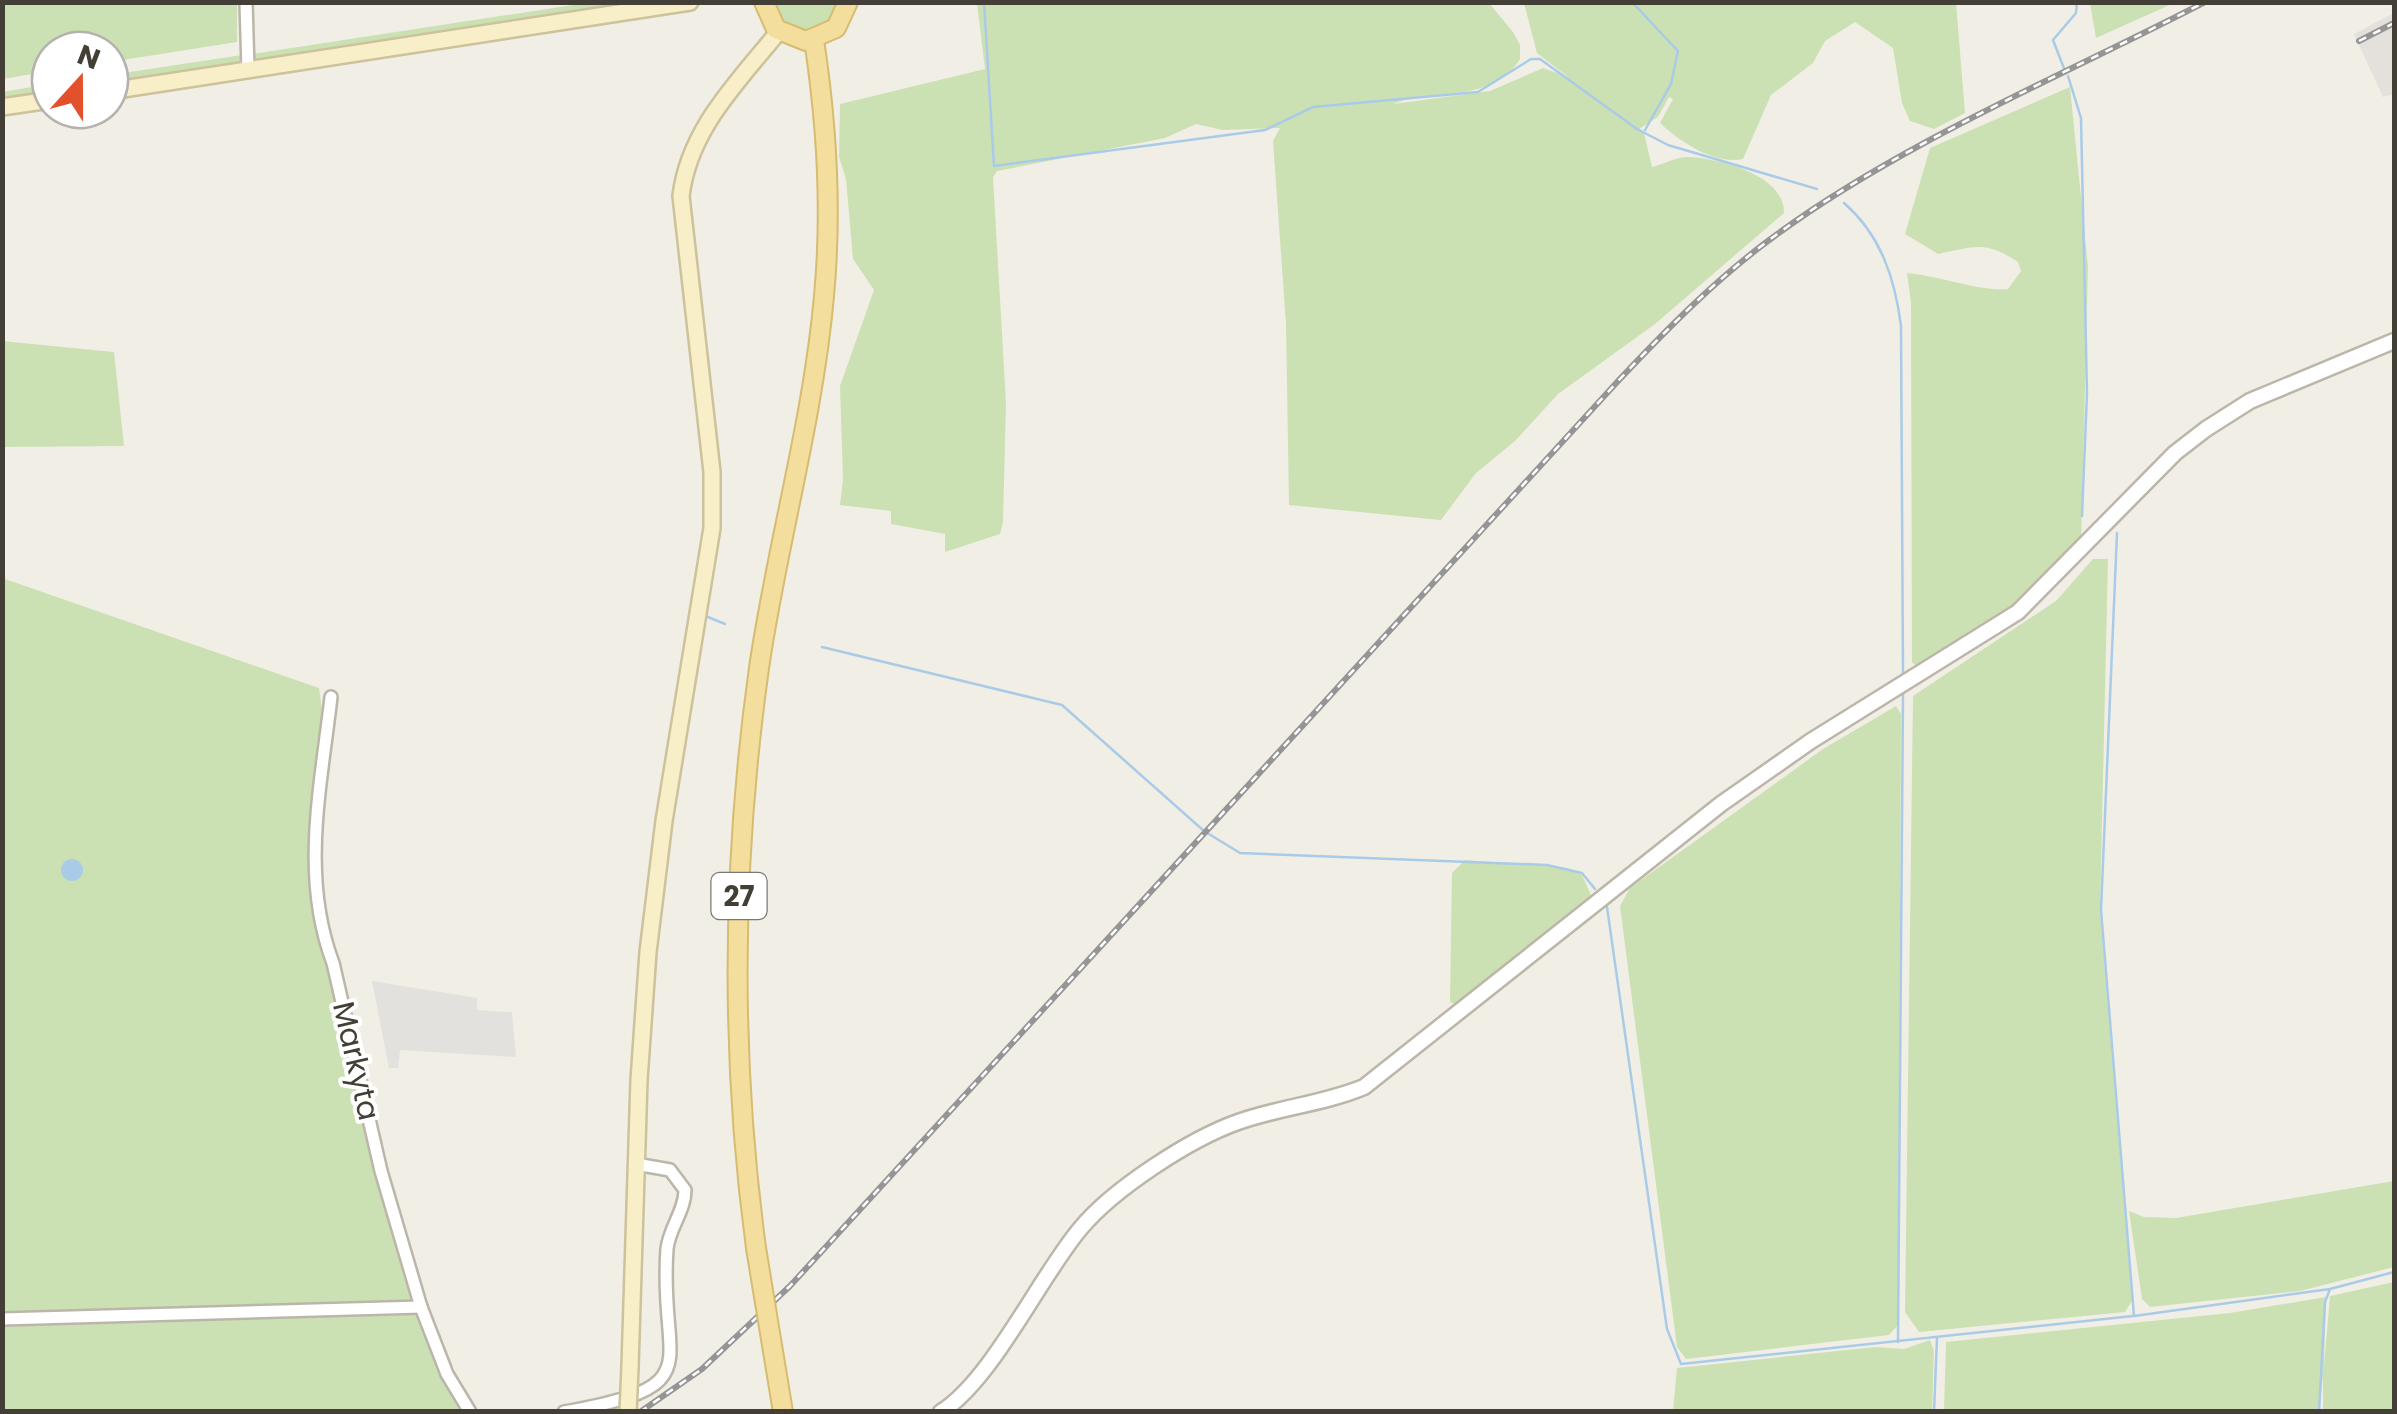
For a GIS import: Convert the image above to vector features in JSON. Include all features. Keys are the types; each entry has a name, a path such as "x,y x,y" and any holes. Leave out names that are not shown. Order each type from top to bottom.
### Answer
{"main road":[{"path":"130,88 690,2"},
{"path":"764,2 779,31 794,39 814,40 838,25 848,2"},
{"path":"628,1412 636,1164 655,888 712,528 712,472 681,196 690,154 705,125 779,31"},
{"name":"27","path":"783,1412 756,1248 739,1050 741,850 762,650 824,300 828,158 814,40"},
{"path":"2,108 30,103"}],"street":[{"path":"246,2 248,70"},
{"path":"940,1412 954,1403 977,1376 1081,1227 1112,1197 1226,1128 1329,1102 1364,1086 1720,804 1811,741 2018,612 2175,454 2206,429 2250,402 2394,341"},
{"name":"Markyta","path":"331,697 315,831 316,902 381,1172 420,1307 447,1374 470,1412"},
{"path":"564,1412 599,1406 655,1387 670,1364 667,1249 685,1190 670,1170 636,1164"},
{"path":"2,1319 420,1307"}],"shaded area":[{"path":"2394,13 2394,94 2383,97 2354,34"},
{"path":"372,981 477,998 477,1010 512,1012 516,1057 400,1050 398,1068 389,1068"}],"green space":[{"path":"3,2 237,3 237,42 130,59 130,30 30,30 30,74 3,79"},
{"path":"586,3 645,3 254,62 252,54"},
{"path":"772,3 839,3 828,23 806,32 783,23"},
{"path":"977,3 1489,3 1520,45 1520,59 1494,83 1393,104 1490,91 1543,68 1568,77 1537,53 1524,3 1956,3 1965,113 1934,129 1910,121 1902,103 1893,48 1855,22 1825,41 1813,63 1771,95 1743,159 1710,155 1668,130 1660,123 1673,99 1669,97 1658,117 1639,129 1644,133 1652,167 1685,157 1733,166 1774,188 1784,213 1655,324 1558,394 1515,441 1476,473 1441,520 1289,505 1286,324 1273,141 1280,128 1223,130 1196,124 1165,138 997,171 993,177 1006,403 1003,522 1000,534 945,552 945,534 891,524 891,511 840,505 840,386 874,290 853,259 846,179 839,157 840,104 985,69"},
{"path":"2090,3 2174,3 2096,38"},
{"path":"242,55 242,64 130,81 130,72"},
{"path":"30,87 30,96 3,100 2,92"},
{"path":"2070,87 2088,267 2081,545 2026,599 1916,666 1912,662 1911,303 1907,273 2008,289 2021,271 2018,262 1996,250 1979,247 1938,254 1905,234 1930,148"},
{"path":"2,341 114,352 124,446 3,447"},
{"path":"2093,559 2108,559 2100,911 2132,1301 2125,1312 1919,1332 1905,1312 1913,696 2056,601"},
{"path":"2,578 319,688 326,741 314,883 381,1171 447,1374 464,1411 3,1411"},
{"path":"1896,706 1901,714 1898,1325 1889,1335 1686,1359 1677,1347 1620,906 1630,888 1823,749"},
{"path":"1465,860 1568,868 1582,875 1591,895 1455,1004 1450,1002 1452,873"},
{"path":"2394,1181 2394,1267 2300,1291 2150,1307 2142,1299 2129,1211 2144,1217 2176,1218"},
{"path":"2394,1282 2394,1411 2323,1411 2323,1377 2319,1411 1944,1411 1946,1342 2230,1313 2326,1297 2324,1366 2330,1296"},
{"path":"1930,1340 1934,1351 1932,1411 1673,1411 1677,1368 1876,1347 1904,1349"}],"water":[{"path":"68,859 76,859 83,870 76,881 68,881 61,874 61,866"}],"waterway":[{"path":"984,2 994,166 1265,130 1313,107 1478,92 1531,59 1540,59 1637,129 1668,145 1817,189"},
{"path":"1632,2 1678,51 1671,84 1645,130"},
{"path":"2065,71 2053,40 2076,13 2077,2"},
{"path":"2068,76 2081,118 2087,393 2082,516"},
{"path":"1844,203 1868,229 1884,259 1901,326 1903,675"},
{"path":"2117,533 2101,910 2134,1316 2330,1289 2394,1272"},
{"path":"708,617 725,624"},
{"path":"822,647 1062,705 1204,831 1240,853 1547,865 1582,873 1595,889"},
{"path":"1898,1342 1903,694"},
{"path":"1607,907 1667,1329 1681,1364 2133,1316"},
{"path":"2319,1412 2325,1302 2330,1289"},
{"path":"1934,1412 1937,1338"}],"railway":[{"path":"640,1412 702,1369 790,1286 1619,380 1714,286 1776,235 1877,170 1985,111 2205,2"},
{"path":"2359,41 2394,23"}]}
